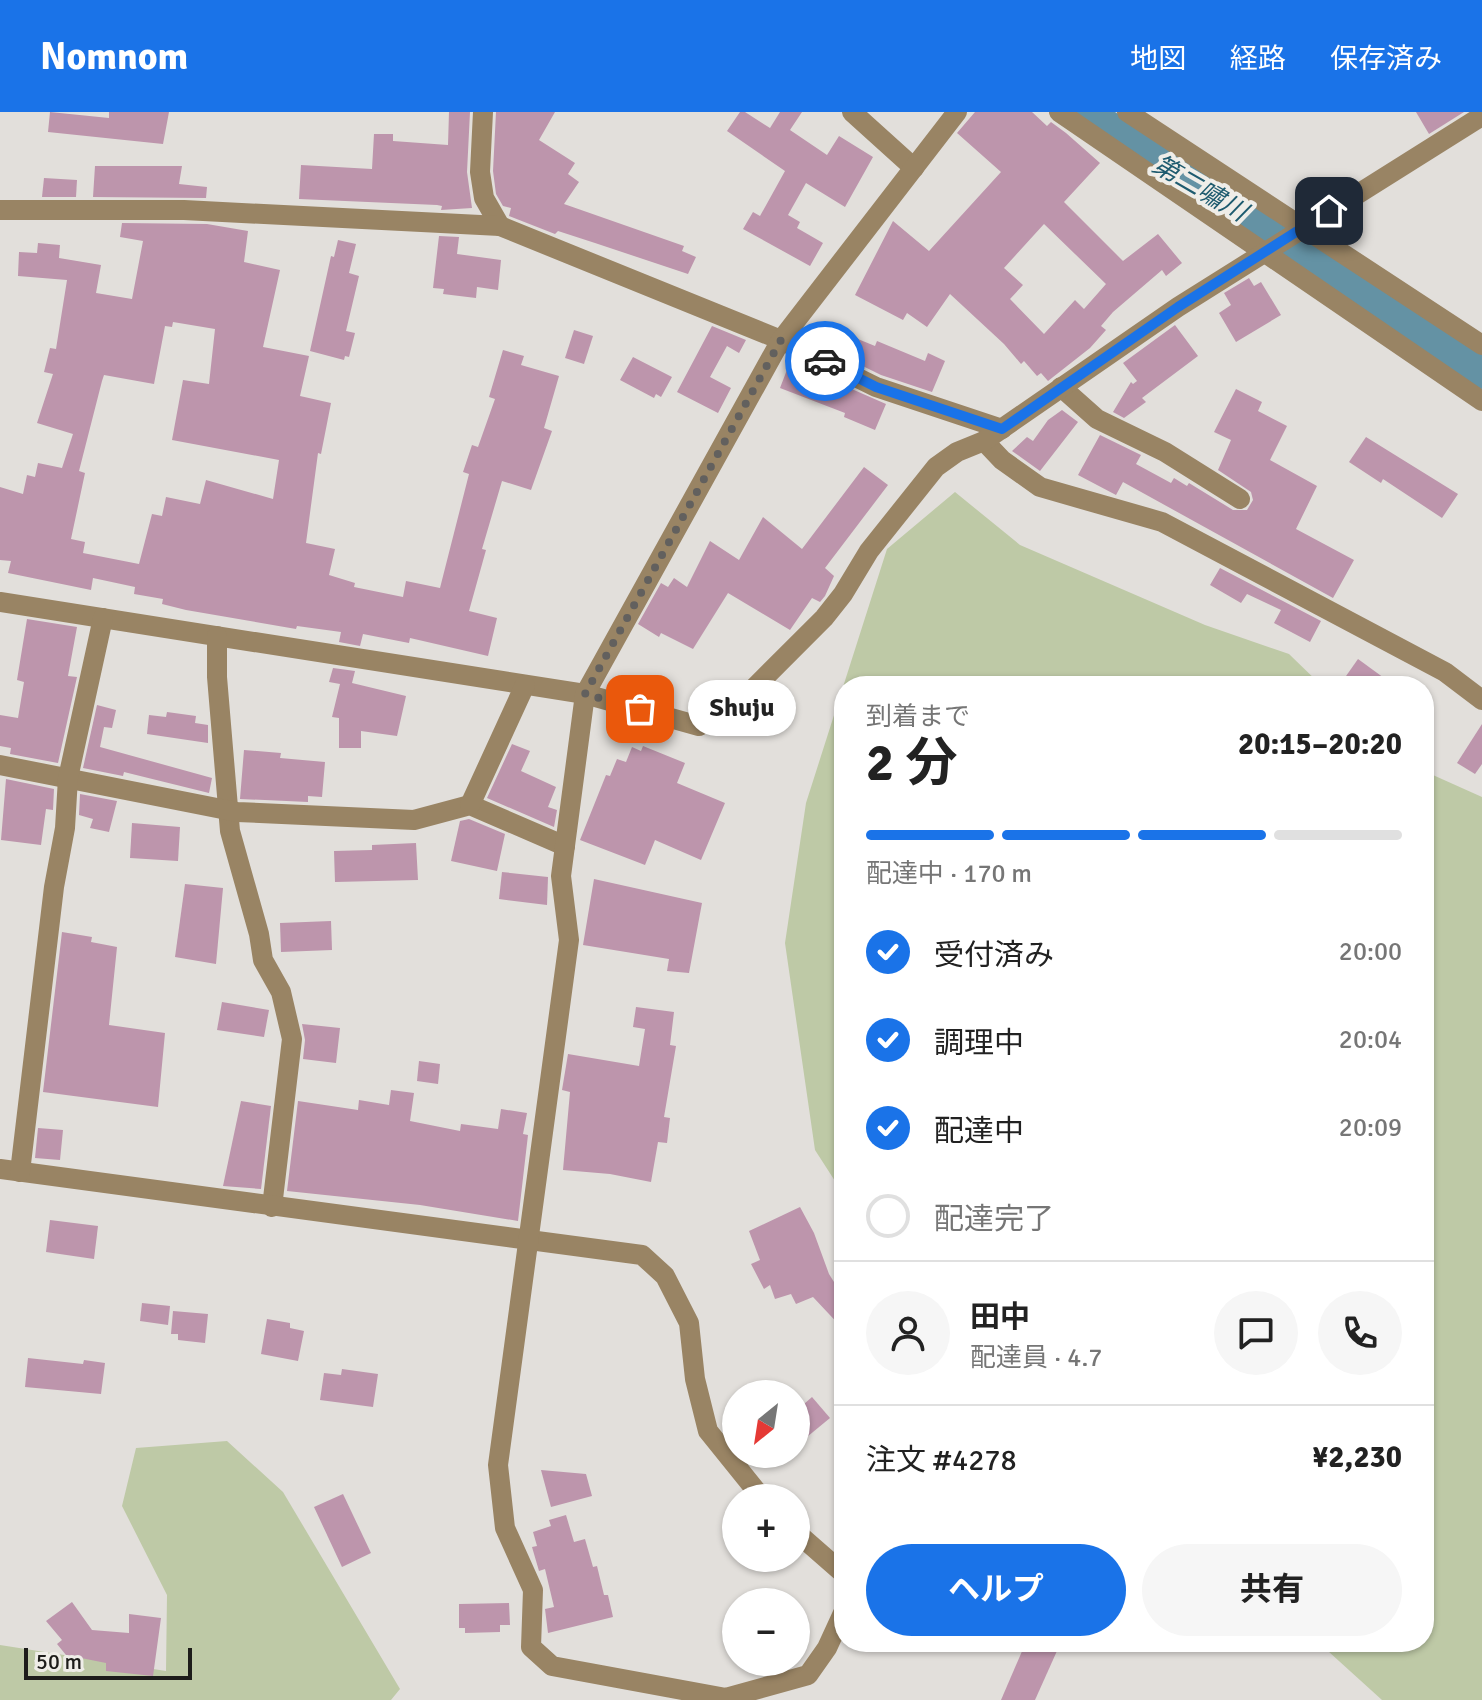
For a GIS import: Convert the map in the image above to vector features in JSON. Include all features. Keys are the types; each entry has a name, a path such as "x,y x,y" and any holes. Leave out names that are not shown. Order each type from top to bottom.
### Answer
{"street":[{"path":"483,112 480,172 484,198 500,226"},
{"path":"852,112 914,168"},
{"path":"834,1633 808,1675 726,1698 552,1666 531,1647 533,1590 505,1528 498,1465 569,940 561,876 585,694 781,340 957,112"},
{"path":"1059,112 1268,250 1482,401"},
{"path":"1127,112 1299,230 1482,345"},
{"path":"0,602 585,694 699,726 739,703 824,618 869,551 936,467 957,452 984,441 1268,250 1482,116"},
{"path":"0,210 184,210 500,226 781,340 876,387 1002,429"},
{"path":"1061,387 1097,419 1165,452 1240,499"},
{"path":"984,441 1002,460 1040,487 1162,522 1445,672 1482,700"},
{"path":"103,618 68,778 65,828 10,1171 642,1255 665,1276 689,1323 695,1379 708,1431 751,1484"},
{"path":"217,636 217,677 230,831 259,934 263,960 281,992 292,1039 272,1207"},
{"path":"470,805 525,685"},
{"path":"0,765 229,810 414,820 470,805 565,846"},
{"path":"810,1544 834,1565"}],"green space":[{"path":"955,492 1020,545 1205,625 1289,654 1312,676 846,676 887,549"},
{"path":"834,715 834,1179 815,1150 785,943 806,803"},
{"path":"1434,775 1482,797 1482,1700 1382,1700 1329,1652 1434,1652"},
{"path":"227,1441 283,1492 400,1689 391,1700 0,1700 0,1645 166,1671 167,1595 122,1506 136,1448"}],"building":[{"path":"50,112 109,118 109,112 169,112 163,144 48,132"},
{"path":"449,112 470,112 467,172 472,208 441,210 442,206 437,205 299,199 301,165 372,169 374,134 393,134 393,141 448,145"},
{"path":"496,112 555,112 539,140 575,163 568,174 579,182 564,204 684,246 682,251 696,257 688,274 558,231 555,234 509,216 511,208 503,206 496,194 493,171"},
{"path":"740,112 770,128 780,112 802,112 790,130 827,155 839,136 873,157 845,207 806,183 788,215 800,222 797,228 823,243 810,266 743,229 753,212 760,216 785,171 727,131"},
{"path":"975,112 1032,112 1047,126 1051,122 1100,163 1064,202 1123,261 1158,234 1182,263 1166,276 1162,270 1113,312 1101,326 1106,330 1090,348 1048,381 1041,373 1037,376 1024,361 1021,364 950,294 927,327 907,313 903,320 855,295 893,221 929,251 1001,172 957,133","holes":["1044,224 1106,284 1084,309 1075,300 1044,334 1010,299 1023,285 1004,268"]},
{"path":"1416,112 1464,112 1429,134"},
{"path":"95,166 182,166 179,184 207,187 206,198 93,197"},
{"path":"44,178 77,180 76,197 42,197"},
{"path":"122,223 207,224 248,231 244,262 280,270 263,347 309,356 300,396 331,403 321,454 318,453 306,543 335,549 329,575 355,583 354,587 403,597 406,581 440,588 469,474 463,472 472,445 478,447 495,399 489,397 503,350 524,356 521,365 559,376 544,428 552,431 531,490 502,481 482,549 486,550 469,611 497,618 488,656 410,638 409,643 363,634 360,646 339,642 341,632 297,626 296,629 186,610 162,604 163,599 134,594 135,587 93,578 91,590 8,573 11,561 0,560 0,487 23,494 27,475 35,477 38,463 62,468 73,434 37,423 53,374 44,372 50,348 56,349 67,280 18,276 19,252 37,253 38,243 60,245 59,258 101,265 96,293 132,299 143,241 120,237","holes":["173,322 215,329 209,384 183,380 172,440 279,460 273,499 206,480 200,504 166,497 162,516 152,514 139,564 83,553 85,542 71,539 85,473 79,471 104,375 154,384 165,326 172,327"]},
{"path":"439,236 459,237 457,254 501,260 498,290 477,287 476,298 443,294 444,289 433,288"},
{"path":"338,240 356,244 349,273 359,276 346,331 355,333 349,357 345,356 344,360 310,351 331,256 334,257"},
{"path":"1249,278 1254,286 1261,282 1281,315 1236,342 1219,313 1231,305 1224,293"},
{"path":"1175,325 1198,356 1142,398 1146,402 1124,418 1113,412 1131,382 1137,381 1123,363"},
{"path":"712,326 746,340 739,353 727,346 710,377 731,388 718,413 677,392"},
{"path":"831,328 875,346 877,341 925,361 928,353 945,361 932,392 881,375 824,347"},
{"path":"574,330 593,336 584,364 565,358"},
{"path":"633,357 672,377 661,397 656,394 654,398 620,380"},
{"path":"790,362 886,404 875,430 844,417 845,413 780,388"},
{"path":"1236,389 1262,402 1258,411 1287,426 1270,460 1317,486 1296,529 1354,560 1333,598 1123,482 1116,495 1078,475 1100,435 1141,455 1136,464 1171,483 1174,478 1187,486 1189,483 1233,510 1247,510 1253,500 1251,492 1218,470 1231,440 1214,432"},
{"path":"1062,410 1078,422 1040,471 1012,451 1027,437 1033,441 1048,420"},
{"path":"1366,437 1458,494 1442,518 1383,479 1381,483 1349,462"},
{"path":"864,467 888,485 825,568 834,576 825,596 820,602 812,598 790,630 728,593 693,649 661,633 659,637 638,624 661,583 668,587 674,578 687,587 710,541 739,560 763,517 802,549"},
{"path":"1220,568 1321,621 1310,642 1274,623 1281,610 1247,594 1241,603 1210,585"},
{"path":"27,619 77,627 68,676 77,677 58,763 10,754 11,748 0,746 0,715 18,718 24,682 17,680"},
{"path":"1358,659 1381,676 1346,676"},
{"path":"333,668 355,671 352,683 406,696 397,736 361,731 361,748 339,748 339,718 332,717 340,684 329,682"},
{"path":"97,705 116,710 112,728 104,727 100,747 212,778 209,793 124,772 123,776 83,768"},
{"path":"167,712 196,716 195,723 208,725 208,743 147,734 149,715 166,717"},
{"path":"1482,724 1482,764 1475,774 1457,763"},
{"path":"512,744 530,751 521,771 556,787 548,807 557,810 554,827 487,798"},
{"path":"643,746 685,763 677,783 725,803 701,860 655,840 645,865 580,840 606,775 610,776 617,759 626,762 632,747 641,751"},
{"path":"244,750 281,753 280,758 325,762 322,797 308,796 308,802 240,799"},
{"path":"6,779 54,789 53,810 46,809 41,845 1,840"},
{"path":"80,794 117,801 109,832 90,828 93,819 79,815"},
{"path":"469,819 505,834 497,871 451,861 460,821"},
{"path":"132,823 180,827 178,861 130,858"},
{"path":"416,843 418,880 335,882 334,851 372,850 372,845"},
{"path":"502,872 548,877 547,905 499,899"},
{"path":"594,879 702,903 689,973 667,971 669,959 583,945"},
{"path":"185,884 223,888 216,964 175,957"},
{"path":"331,921 332,950 281,952 280,923"},
{"path":"62,932 92,937 91,942 117,947 109,1025 165,1033 158,1107 43,1092"},
{"path":"222,1002 269,1010 264,1037 217,1030"},
{"path":"636,1007 674,1012 670,1045 676,1046 664,1117 670,1118 667,1143 658,1142 651,1182 563,1170 570,1092 562,1090 568,1054 639,1066 645,1029 633,1027"},
{"path":"302,1024 340,1028 336,1063 303,1059 305,1040"},
{"path":"419,1061 440,1064 438,1084 417,1081"},
{"path":"391,1090 414,1093 410,1121 460,1131 461,1124 498,1129 501,1109 527,1113 523,1134 528,1135 518,1221 420,1205 287,1191 298,1101 358,1110 359,1100 389,1105"},
{"path":"241,1101 271,1106 261,1189 223,1186"},
{"path":"38,1128 63,1130 60,1160 35,1158"},
{"path":"800,1207 834,1282 834,1319 813,1297 796,1304 791,1294 775,1299 770,1285 764,1289 751,1264 760,1260 749,1231"},
{"path":"50,1220 98,1226 94,1259 46,1252"},
{"path":"142,1303 170,1306 168,1325 140,1321"},
{"path":"173,1311 208,1314 205,1343 178,1340 178,1334 171,1334"},
{"path":"267,1319 290,1323 290,1328 304,1331 298,1361 261,1354"},
{"path":"28,1358 83,1364 84,1360 105,1363 101,1394 25,1387"},
{"path":"342,1369 378,1374 373,1407 320,1400 324,1373 341,1375"},
{"path":"812,1397 830,1418 810,1434"},
{"path":"541,1470 586,1474 592,1496 551,1507"},
{"path":"343,1494 371,1553 342,1567 314,1507"},
{"path":"566,1515 574,1542 585,1539 593,1567 597,1566 604,1595 608,1595 613,1617 548,1633 545,1609 554,1607 545,1569 539,1571 532,1547 537,1546 533,1532 551,1526 549,1520"},
{"path":"72,1602 92,1630 129,1633 129,1614 161,1618 153,1676 106,1671 106,1663 66,1655 57,1644 62,1640 46,1621"},
{"path":"509,1603 510,1625 500,1625 500,1632 465,1633 465,1628 459,1628 459,1604"},
{"path":"1022,1652 1057,1652 1035,1700 1001,1700"}],"waterway":[{"name":"第二嘯川","path":"1079,112 1202,194 1282,234 1482,369"}],"way so far":[{"path":"640,709 585,694 781,340 825,361"}],"place":[{"name":"Shuju","path":"640,709"}],"route":[{"path":"825,361 876,387 935,404 1002,429 1178,307 1329,211"}]}
